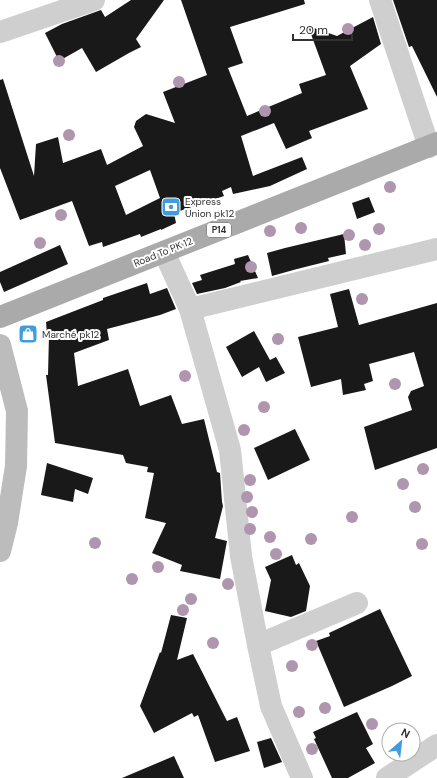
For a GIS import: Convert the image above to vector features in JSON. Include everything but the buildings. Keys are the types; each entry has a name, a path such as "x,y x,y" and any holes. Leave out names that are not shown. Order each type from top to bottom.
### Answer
{"main road":[{"name":"Road To PK 12","path":"0,316 433,145"},
{"path":"0,345 17,411 16,466 7,523 0,552"}],"street":[{"path":"0,32 94,0"},
{"path":"380,0 433,145"},
{"path":"190,309 437,249"},
{"path":"164,252 190,309 230,450 241,556 271,706 302,778"},
{"path":"258,645 357,603"},
{"path":"387,778 437,745"}],"place":[{"name":"Express Union pk12","path":"171,207"},
{"name":"Marché pk12","path":"28,334"}]}
